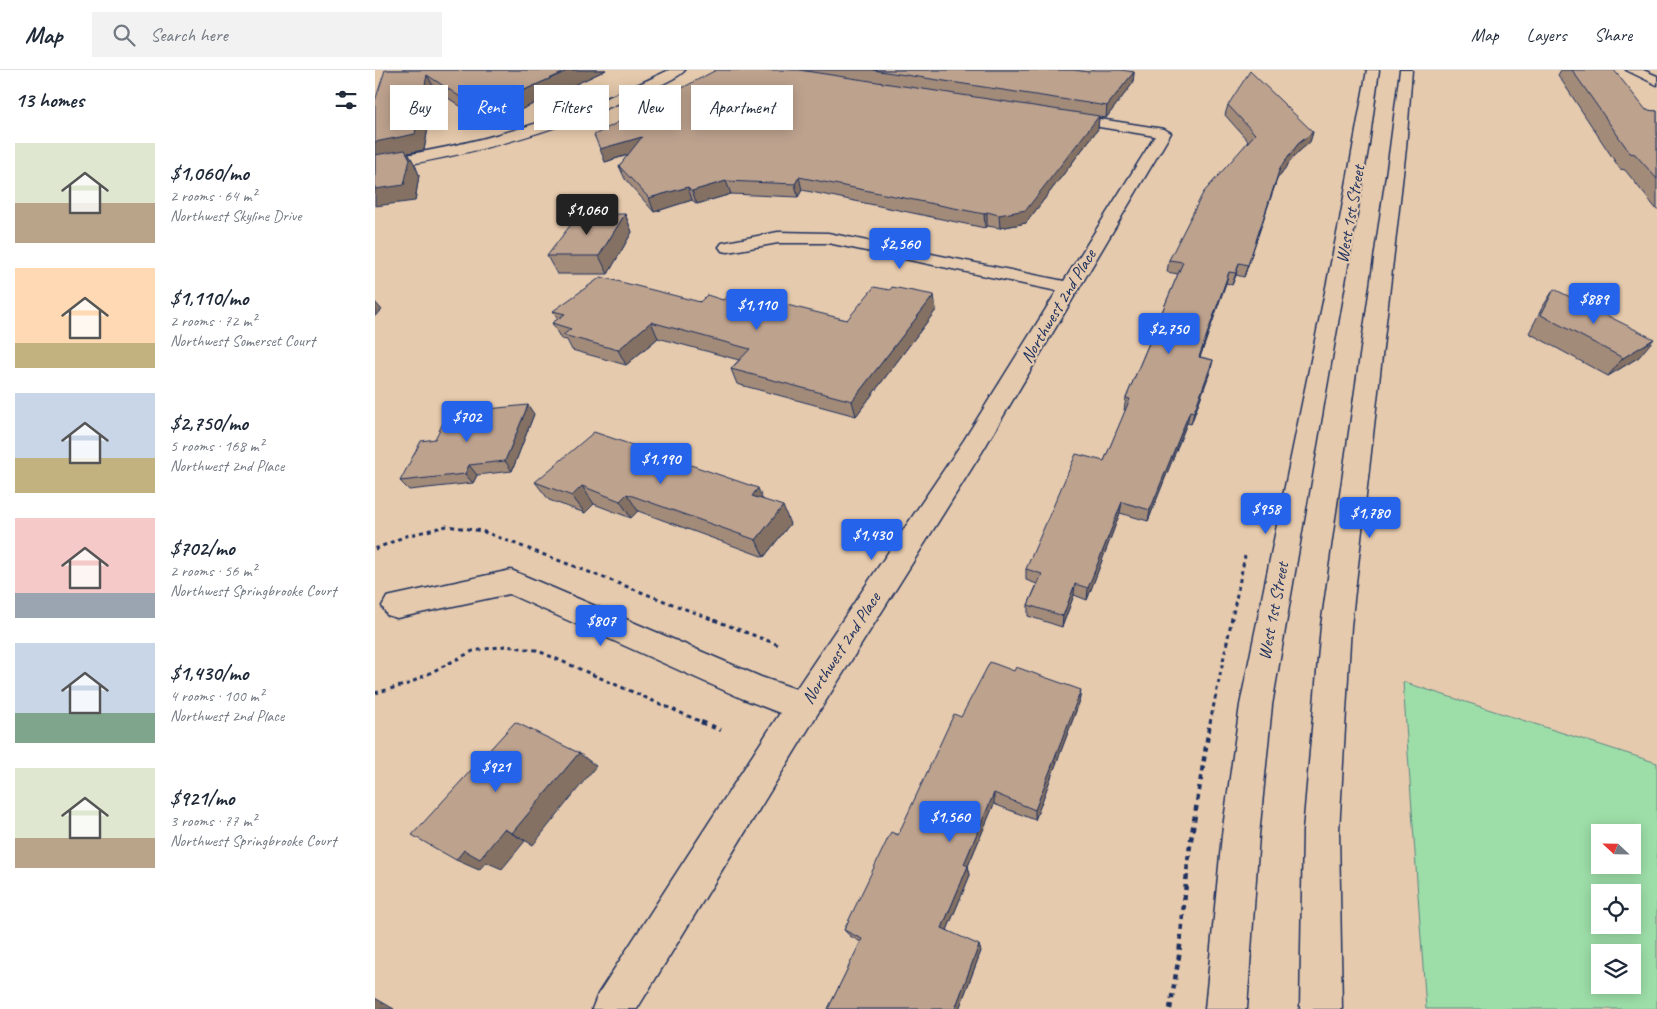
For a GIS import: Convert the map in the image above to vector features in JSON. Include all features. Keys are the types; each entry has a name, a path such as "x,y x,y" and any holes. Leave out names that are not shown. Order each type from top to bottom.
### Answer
{"main road":[{"path":"375,165 417,160 526,134 619,100 679,70"},
{"name":"West 1st Street","path":"1226,1009 1245,785 1263,664 1343,256 1360,164 1373,70"},
{"path":"1321,1009 1321,831 1336,626 1399,148 1405,70"},
{"path":"1632,70 1657,81"},
{"name":"Northwest 2nd Place","path":"613,1009 803,707 973,446 1164,133 1047,114"},
{"path":"728,247 767,237 799,236 828,238 1069,288"},
{"path":"397,606 511,582 752,688 803,707"}],"path":[{"path":"375,693 408,684 473,651 505,646 536,650 721,730"}],"green space":[{"path":"1403,682 1657,763 1657,1009 1426,1009"}],"building":[{"path":"385,70 569,70 524,90 524,85 458,85 458,95 448,89 448,85 442,85 427,75 425,85 390,85 390,130 416,130 415,134 375,142 375,101"},
{"path":"716,70 799,70 1099,116 1026,210 999,215 987,212 984,214 799,177 795,184 726,181 692,191 688,187 649,198 619,166 642,137 600,149 594,135 603,130 609,130 609,127 619,122 619,130 681,130 681,89"},
{"path":"873,70 1073,70 1089,72 1092,70 1121,70 1134,72 1107,106"},
{"path":"1572,70 1614,70 1646,110 1657,111 1657,179 1635,154 1630,153"},
{"path":"1250,71 1313,132 1298,144 1280,168 1248,265 1239,263 1236,273 1229,272 1199,357 1213,360 1194,412 1190,411 1150,510 1122,502 1088,588 1075,584 1063,616 1028,605 1042,574 1026,569 1076,454 1104,461 1130,399 1126,398 1183,262 1169,260 1203,193 1255,134 1228,105"},
{"path":"405,150 410,159 404,185 375,189 375,155"},
{"path":"625,214 599,256 547,256 578,215"},
{"path":"601,277 700,302 707,295 723,300 728,296 750,301 755,297 847,320 874,287 890,290 892,287 934,295 852,401 731,369 750,349 651,322 618,350 563,335 571,329 552,323 565,314 553,311"},
{"path":"1554,289 1654,339 1623,358 1541,315"},
{"path":"528,405 505,461 469,465 465,474 400,481 421,441 435,439 448,413"},
{"path":"594,432 758,488 752,496 783,506 756,540 627,494 620,501 582,486 572,496 535,482"},
{"path":"990,662 1014,671 1016,667 1081,690 1035,810 994,793 964,864 968,866 942,928 979,945 955,1009 828,1009 862,939 844,930 891,832 898,835 954,714 961,717"},
{"path":"515,722 579,753 512,833 504,829 480,859 464,850 456,860 412,835"}]}
